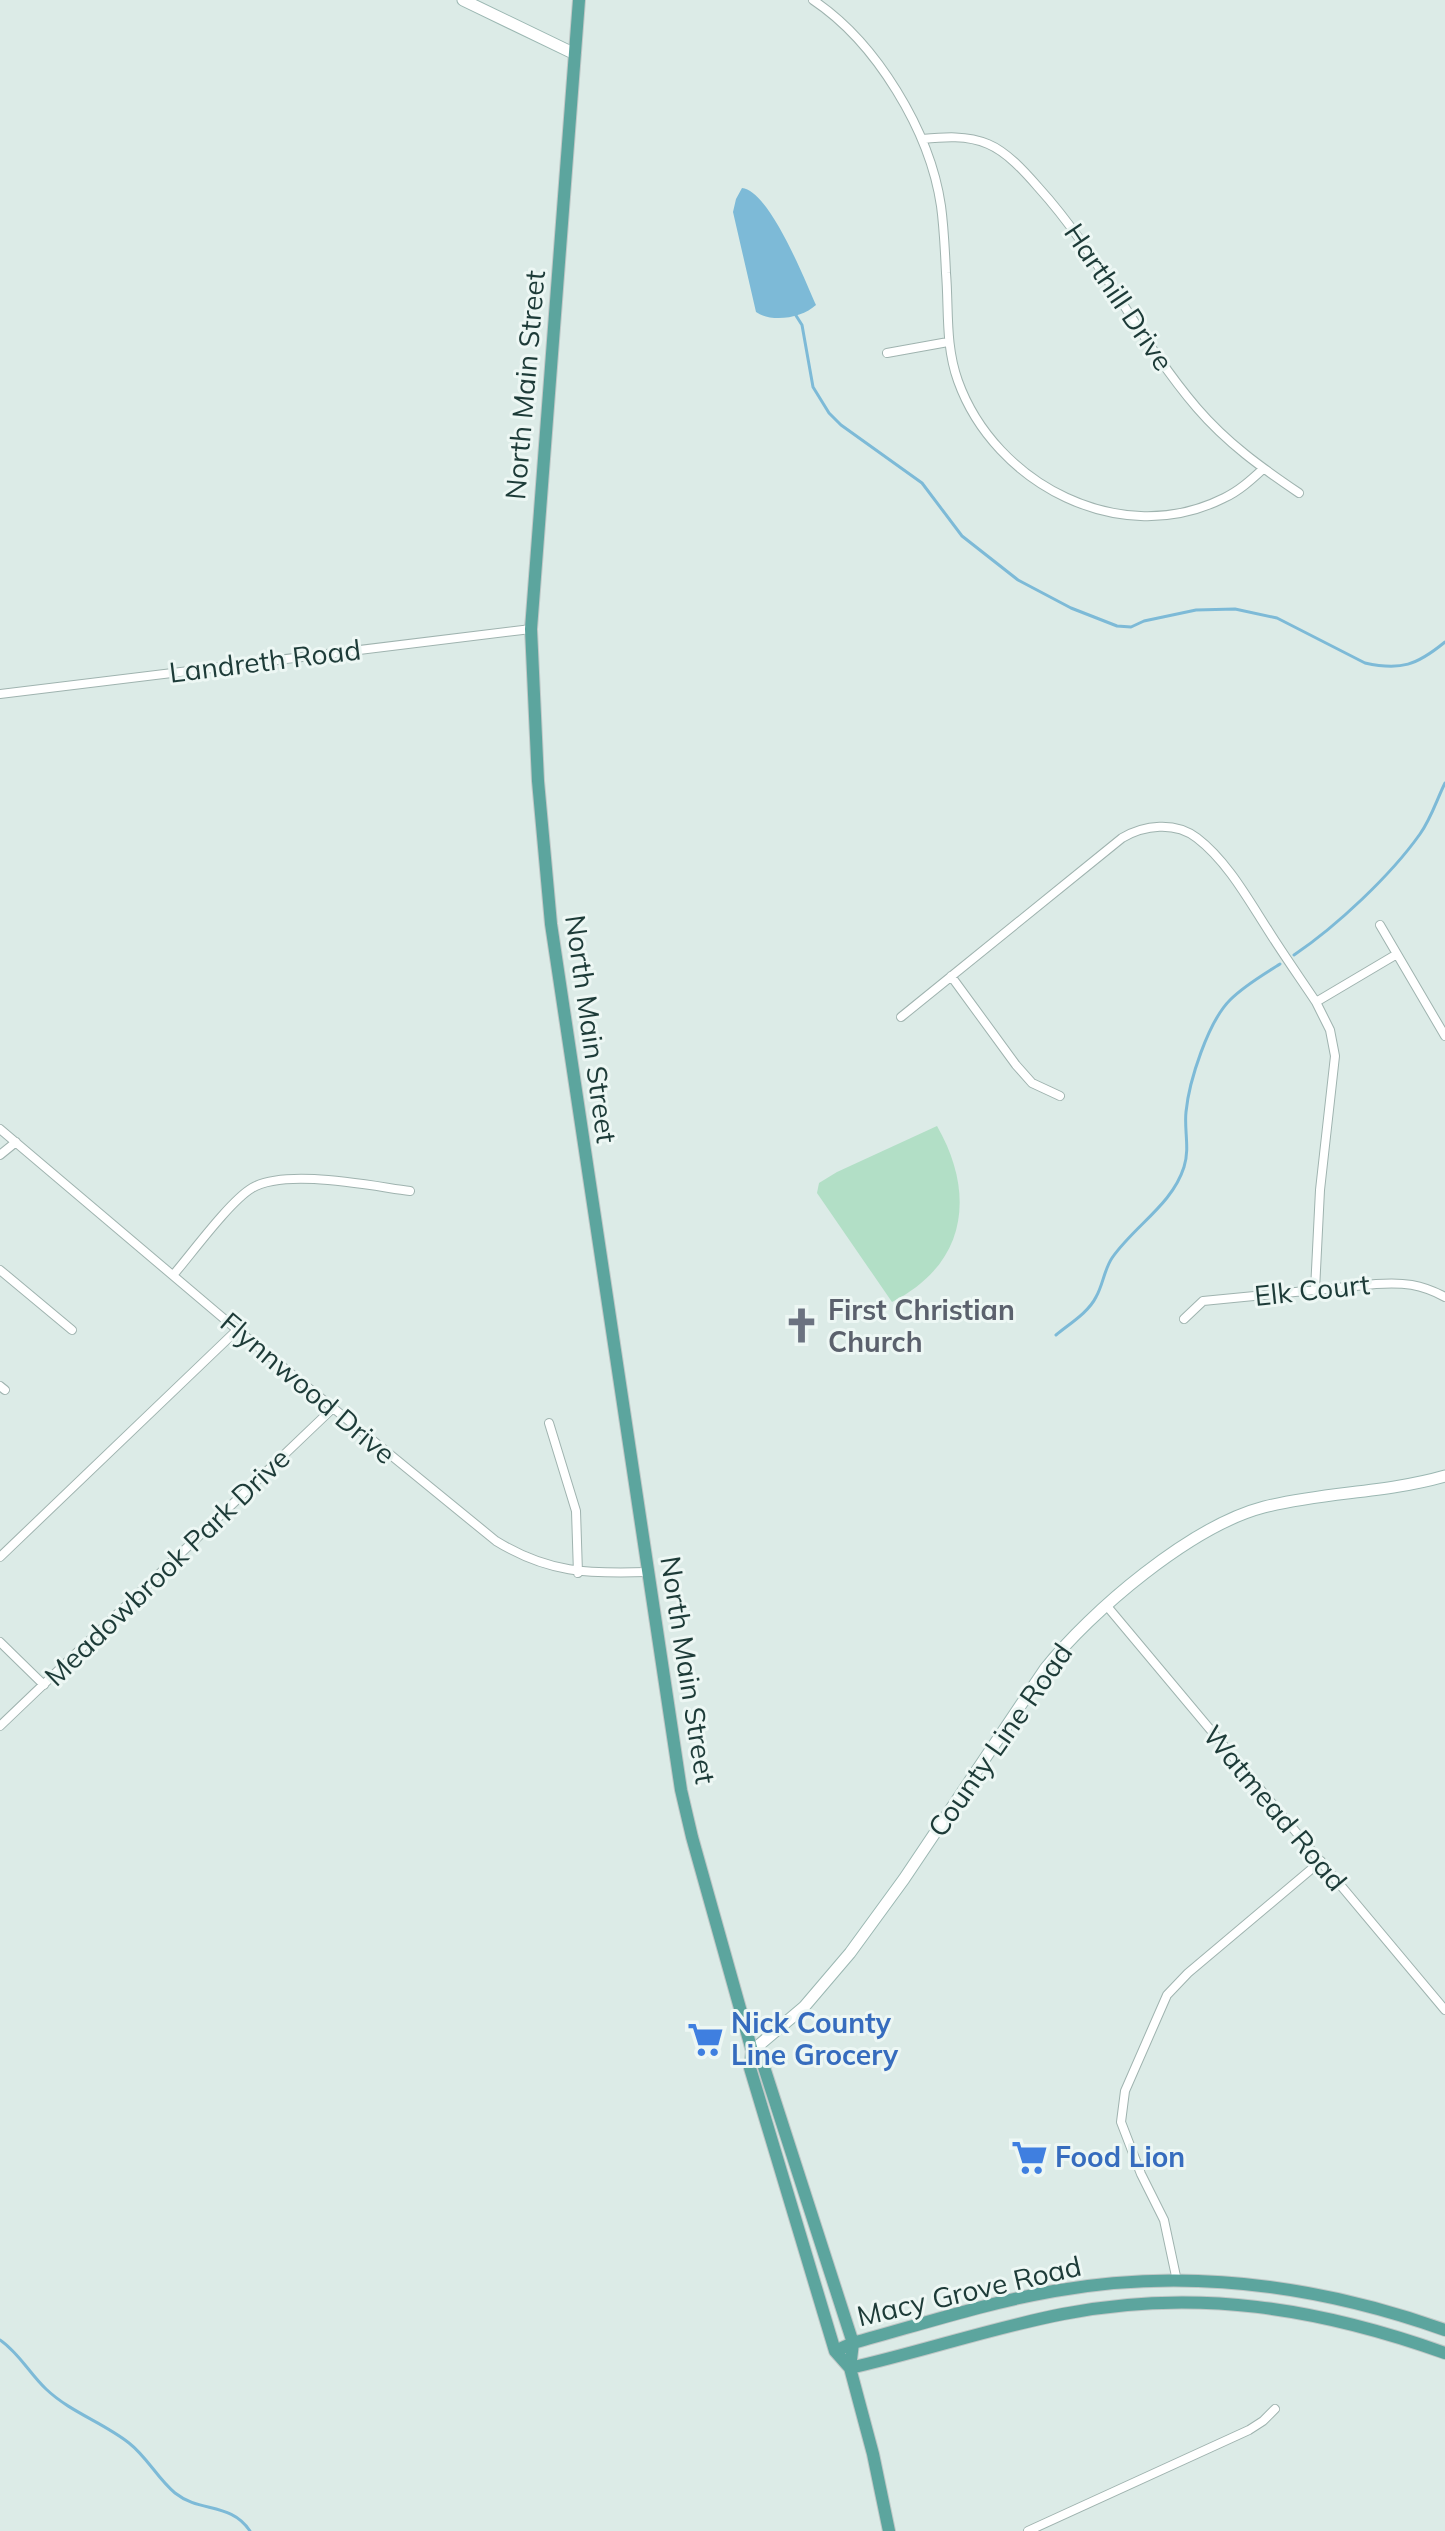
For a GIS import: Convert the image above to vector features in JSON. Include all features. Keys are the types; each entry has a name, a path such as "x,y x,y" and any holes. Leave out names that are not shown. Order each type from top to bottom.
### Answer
{"main road":[{"name":"North Main Street","path":"579,0 531,629 538,781 551,924 687,1814 752,2051 750,2068 835,2351 850,2368"},
{"name":"North Main Street","path":"752,2051 763,2064 853,2343 850,2368 889,2531"},
{"name":"Macy Grove Road","path":"835,2351 853,2343 1033,2295 1103,2284 1177,2281 1244,2283 1315,2292 1383,2309 1445,2330"},
{"name":"Macy Grove Road","path":"850,2368 1061,2314 1174,2302 1231,2304 1310,2314 1377,2330 1445,2353"}],"street":[{"path":"463,0 575,54"},
{"path":"813,0 827,9 866,48 895,88 922,139 941,205 948,342 952,361 966,400 994,444 1016,467 1037,483 1081,505 1130,515 1153,516 1180,512 1225,498 1263,469"},
{"name":"Harthill Drive","path":"922,139 948,137 987,143 1027,174 1072,226 1153,350 1197,408 1229,442 1299,493"},
{"path":"887,353 948,342"},
{"name":"Landreth Road","path":"0,694 531,629"},
{"path":"901,1017 1122,838 1150,827 1172,827 1196,837 1241,888 1316,1002 1330,1030 1335,1056 1320,1190 1315,1290"},
{"path":"1380,925 1445,1036"},
{"path":"1316,1002 1397,954"},
{"path":"951,976 1032,1083 1060,1096"},
{"name":"Flynnwood Drive","path":"0,1129 237,1330 496,1541 531,1561 578,1573 648,1572"},
{"path":"0,1155 16,1142"},
{"path":"174,1274 241,1196 265,1182 315,1179 410,1191"},
{"path":"0,1270 72,1330"},
{"name":"Elk Court","path":"1184,1319 1203,1301 1403,1282 1445,1297"},
{"path":"0,1557 237,1330"},
{"name":"Meadowbrook Park Drive","path":"0,1726 333,1408"},
{"path":"549,1423 576,1511 578,1573"},
{"name":"County Line Road","path":"752,2051 804,2007 850,1953 904,1879 1045,1669 1067,1642 1106,1605 1198,1536 1256,1510 1445,1476"},
{"name":"Watmead Road","path":"1106,1605 1445,2010"},
{"path":"0,1642 44,1685"},
{"path":"1177,2281 1164,2220 1141,2174 1121,2122 1122,2100 1167,1995 1188,1973 1321,1861"},
{"path":"1028,2531 1249,2430 1275,2409"}],"green space":[{"path":"937,1126 957,1177 960,1202 957,1225 949,1248 936,1268 917,1286 892,1302 817,1193 819,1183"}],"water":[{"path":"742,188 753,193 775,220 816,305 810,309 795,316 778,318 756,312 733,212"}],"waterway":[{"path":"795,314 802,325 813,387 829,413 922,483 962,536 1018,580 1071,608 1117,626 1131,627 1144,621 1196,610 1235,609 1277,618 1365,663 1378,665 1399,666 1417,661 1445,642"},
{"path":"1294,955 1345,915 1394,866 1424,828 1445,783"},
{"path":"1056,1335 1093,1303 1112,1258 1162,1204 1178,1181 1186,1160 1186,1112 1191,1085 1214,1022 1230,1000 1280,964"},
{"path":"0,2340 55,2397 135,2449 175,2493 234,2516 250,2531"}],"place":[{"name":"First Christian Church","path":"802,1326"},
{"name":"Nick County Line Grocery","path":"705,2039"},
{"name":"Food Lion","path":"1029,2157"}]}
